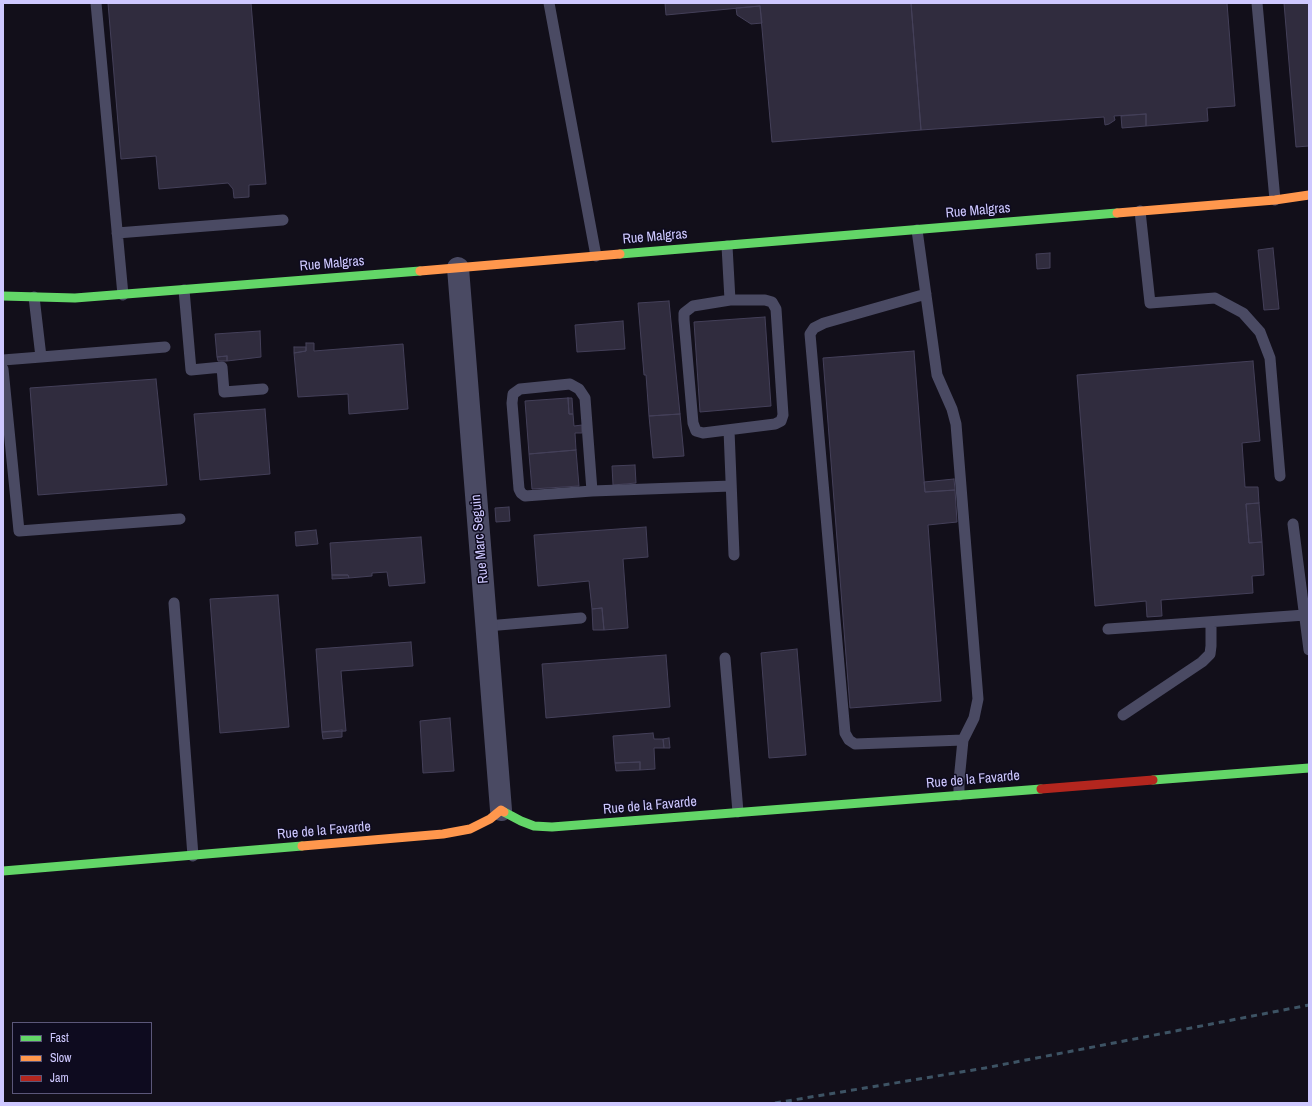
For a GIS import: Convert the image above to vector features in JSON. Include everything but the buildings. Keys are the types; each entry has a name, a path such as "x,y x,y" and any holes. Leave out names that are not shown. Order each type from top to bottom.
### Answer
{"street":[{"name":"Rue Malgras","path":"3,296 75,298 123,295 1140,212 1309,196"},
{"name":"Rue Marc Seguin","path":"458,268 501,810"},
{"name":"Rue de la Favarde","path":"3,871 443,834 470,829 490,819 501,810 534,826 552,827 1309,768"}],"lane":[{"path":"96,3 123,295"},
{"path":"549,3 596,256"},
{"path":"1257,3 1275,200"},
{"path":"1140,212 1150,303 1215,298 1243,313 1260,332 1270,358 1280,476"},
{"path":"117,233 283,220"},
{"path":"917,230 937,375 952,409 956,424 978,699 974,718 963,740 959,795"},
{"path":"727,246 730,300"},
{"path":"184,290 191,370 222,367 224,392 263,389"},
{"path":"926,294 824,322 814,328 810,334 811,350 845,733 849,740 855,744 963,740"},
{"path":"34,297 41,357"},
{"path":"730,300 765,300 772,302 776,309 783,415 781,421 775,424 703,433 696,431 693,423 684,313 693,306 730,300"},
{"path":"3,360 165,347"},
{"path":"3,369 19,531 180,519"},
{"path":"592,491 585,398 579,389 570,384 520,388 513,394 512,403 519,489 525,496 592,491 731,486"},
{"path":"729,430 734,555"},
{"path":"1293,524 1309,650"},
{"path":"174,603 193,856"},
{"path":"1108,629 1305,615"},
{"path":"487,626 581,618"},
{"path":"1123,715 1202,662 1210,654 1211,622"},
{"path":"725,658 738,812"}],"railway":[{"path":"775,1103 985,1068 1309,1005"}],"traffic: fast":[{"path":"620,254 1117,213"},
{"path":"3,296 75,298 420,271"},
{"path":"1153,780 1309,768"},
{"path":"504,812 534,826 552,827 1041,789"},
{"path":"3,871 302,846"}],"traffic: slow":[{"path":"1117,213 1275,200 1309,195"},
{"path":"420,271 620,254"},
{"path":"302,846 443,834 470,829 490,819 501,810 504,812"}],"traffic: jam":[{"path":"1041,789 1153,780"}]}
